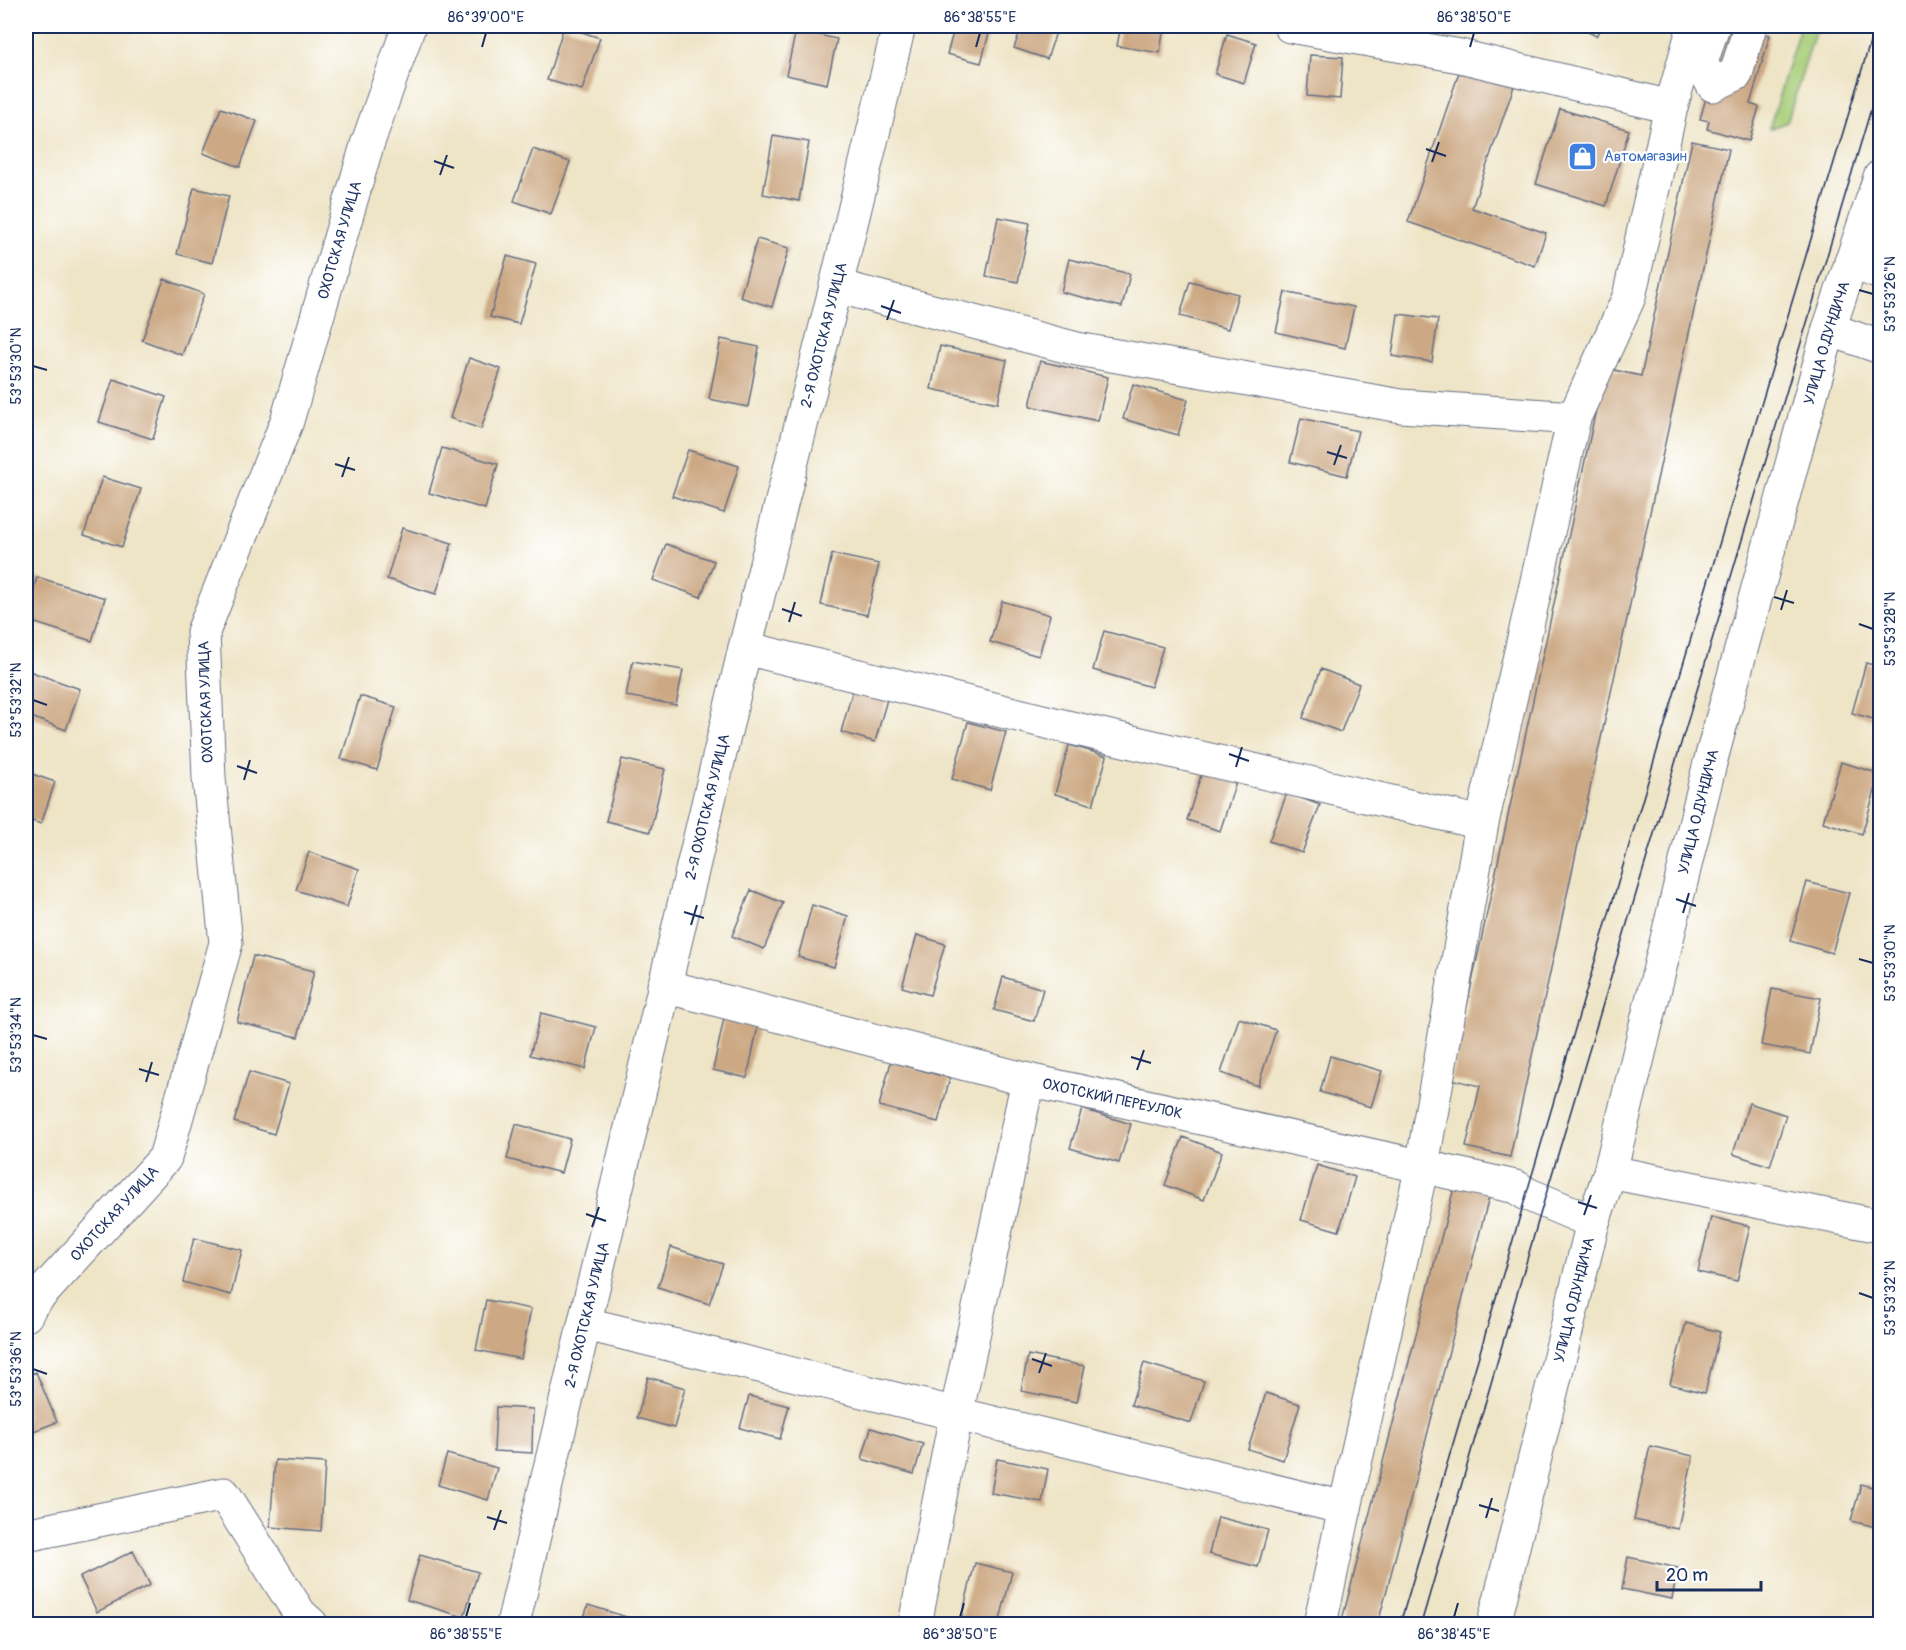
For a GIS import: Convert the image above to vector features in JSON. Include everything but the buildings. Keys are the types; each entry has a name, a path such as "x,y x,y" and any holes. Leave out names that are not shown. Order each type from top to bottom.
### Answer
{"street":[{"name":"ОХОТСКАЯ УЛИЦА","path":"26,1315 31,1305 165,1158 226,943 209,778 203,632 287,420 367,145 409,26"},
{"name":"2-Я ОХОТСКАЯ УЛИЦА","path":"513,1624 745,648 899,26"},
{"path":"1290,26 1460,56 1694,88 1736,74 1750,26"},
{"path":"1694,88 1695,26"},
{"path":"1320,1624 1422,1166 1482,823 1574,418 1629,297 1713,26"},
{"name":"УЛИЦА О.ДУНДИЧА","path":"1494,1624 1593,1222 1610,1172 1710,763 1829,328 1866,268 1881,177"},
{"path":"836,286 1077,349 1401,406 1574,418"},
{"path":"1829,328 1881,347"},
{"path":"745,648 1063,726 1482,823"},
{"path":"664,986 1028,1080"},
{"name":"ОХОТСКИЙ ПЕРЕУЛОК","path":"915,1624 956,1415 1028,1080 1516,1187 1527,1194 1593,1222"},
{"path":"1610,1172 1881,1226"},
{"path":"586,1324 1345,1508"},
{"path":"26,1535 224,1494 300,1614 311,1624"}],"green space":[{"path":"1800,26 1817,26 1787,122 1769,129"}],"tram line":[{"path":"1400,1624 1645,791 1875,26"},
{"path":"1421,1624 1544,1201 1880,79"}],"place":[{"name":"Автомагазин","path":"1583,156"}]}
